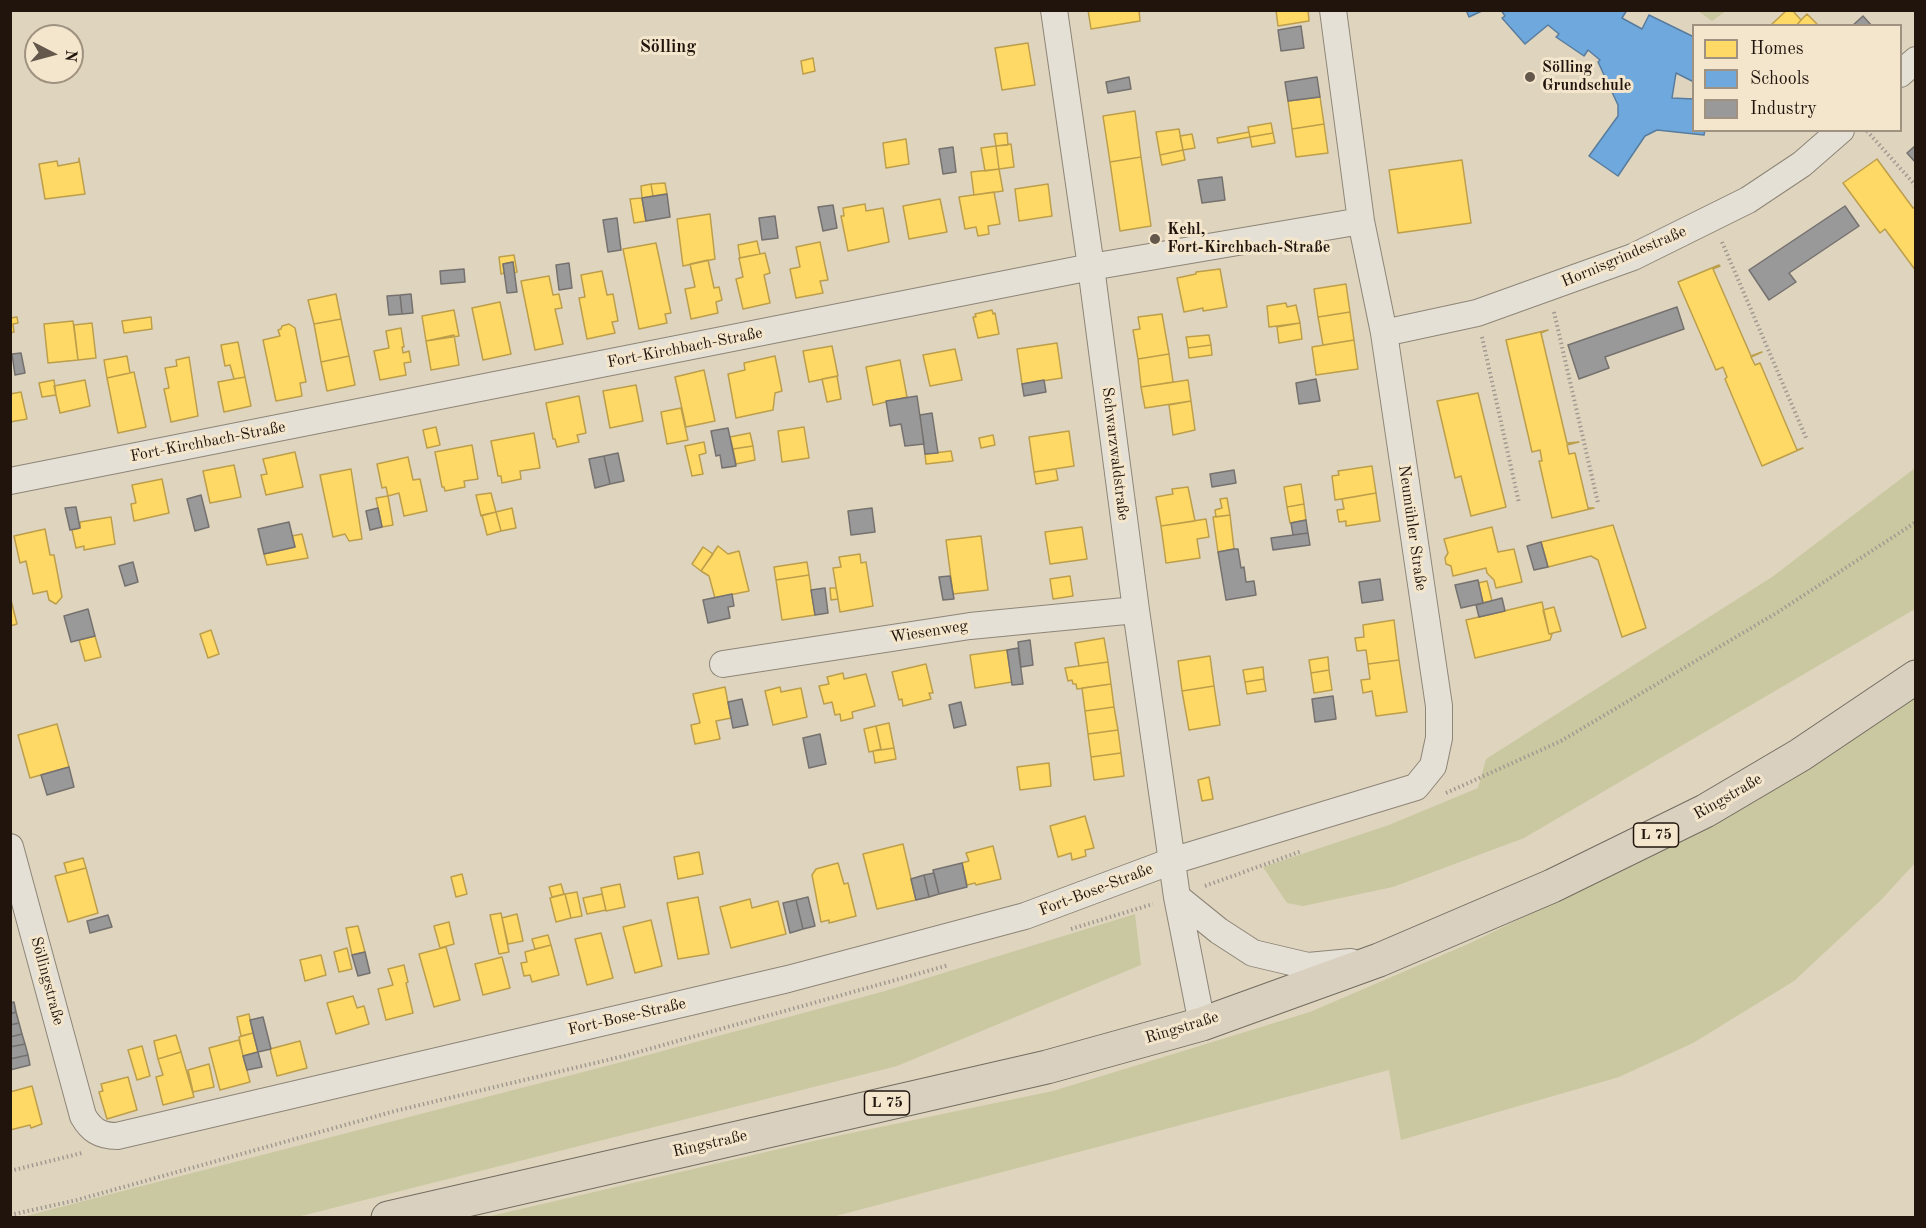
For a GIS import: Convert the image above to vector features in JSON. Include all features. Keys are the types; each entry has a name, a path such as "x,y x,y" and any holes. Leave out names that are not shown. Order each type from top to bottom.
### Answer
{"main road":[{"name":"Ringstraße","path":"387,1218 1047,1067 1202,1024 1379,960 1552,886 1705,812 1800,755 1916,676"}],"street":[{"name":"Schwarzwaldstraße","path":"1054,10 1177,897 1202,1024"},
{"name":"Neumühler Straße","path":"1172,861 1416,788 1433,766 1439,738 1439,706 1384,333 1361,221 1333,10"},
{"path":"1902,72 1916,60"},
{"name":"Hornisgrindestraße","path":"1384,333 1477,313 1633,257 1748,201 1802,164 1839,132"},
{"name":"Fort-Kirchbach-Straße","path":"10,481 1091,267 1361,221"},
{"name":"Wiesenweg","path":"723,664 970,626 1136,610"},
{"name":"Söllingstraße","path":"10,847 83,1116"},
{"name":"Fort-Bose-Straße","path":"83,1116 90,1128 105,1136 117,1136 788,979 1025,916 1172,861"},
{"path":"1177,897 1219,931 1254,953 1308,966 1379,960"}],"path":[{"path":"1868,132 1916,186"},
{"path":"1712,219 1807,440"},
{"path":"1549,288 1598,503"},
{"path":"1477,313 1519,503"},
{"path":"10,1171 91,1151"}],"shaded area":[{"path":"1698,11 1726,11 1712,21"},
{"path":"1915,468 1915,609 1524,838 1393,887 1303,906 1287,903 1263,867 1389,825 1478,788 1486,759 1772,577"},
{"path":"1915,694 1915,863 1881,900 1794,981 1693,1043 1619,1077 1401,1140 1389,1070 832,1217 482,1218 818,1140 1053,1091 1310,1012 1468,944 1642,860"},
{"path":"1135,914 1141,965 897,1066 297,1217 22,1217 618,1063 885,991"}],"building: Homes":[{"path":"1088,10 1139,10 1140,21 1091,29"},
{"path":"1276,10 1308,10 1309,21 1278,26"},
{"path":"1787,10 1792,10 1801,20 1798,24 1772,24"},
{"path":"1807,14 1817,24 1798,24"},
{"path":"1028,43 1035,85 1002,90 995,48"},
{"path":"813,58 815,71 803,74 801,61"},
{"path":"1320,97 1324,124 1292,129 1288,101"},
{"path":"1135,111 1141,157 1110,162 1103,116"},
{"path":"1271,123 1273,133 1250,137 1248,127"},
{"path":"1324,124 1328,153 1296,157 1292,129"},
{"path":"1179,129 1183,150 1160,155 1156,132"},
{"path":"1249,132 1250,137 1218,143 1217,138"},
{"path":"1007,133 1008,145 996,146 994,134"},
{"path":"1273,133 1275,143 1252,147 1250,137"},
{"path":"1192,134 1195,148 1183,150 1180,136"},
{"path":"906,139 909,164 886,168 883,143"},
{"path":"1011,144 1014,167 999,169 996,146"},
{"path":"996,146 999,169 985,171 981,148"},
{"path":"1183,150 1185,160 1162,165 1160,155"},
{"path":"1141,157 1151,226 1120,231 1110,162"},
{"path":"79,158 85,194 45,199 39,164 57,161 58,166 79,162"},
{"path":"1877,159 1913,208 1916,207 1916,271 1885,229 1880,233 1843,183"},
{"path":"1462,160 1471,223 1398,233 1389,170"},
{"path":"999,169 1003,191 974,195 971,172"},
{"path":"665,183 667,194 653,196 651,184"},
{"path":"651,184 653,196 642,198 641,186"},
{"path":"1048,184 1052,216 1019,221 1015,189"},
{"path":"994,192 1000,224 988,226 989,234 978,236 976,227 965,229 959,197"},
{"path":"642,198 646,221 634,223 630,199"},
{"path":"940,199 947,232 909,239 903,206"},
{"path":"865,204 866,211 883,208 889,242 848,251 841,216 844,216 843,208"},
{"path":"710,214 715,259 683,266 677,219"},
{"path":"757,241 760,254 740,258 738,245"},
{"path":"820,242 828,280 820,281 823,293 796,298 790,269 800,267 796,247"},
{"path":"656,243 671,313 665,314 667,323 639,329 623,249"},
{"path":"765,253 770,273 764,275 770,303 743,309 736,279 743,277 739,258"},
{"path":"514,255 517,272 514,273 513,262 503,264 504,273 501,274 499,257"},
{"path":"708,260 714,288 719,287 722,300 716,302 718,313 691,319 685,289 695,287 690,264"},
{"path":"1719,265 1713,269 1751,356 1762,352 1751,357 1755,365 1760,363 1797,450 1803,448 1762,466 1725,379 1727,377 1723,367 1716,370 1678,282"},
{"path":"1220,269 1227,307 1184,312 1177,278 1196,274 1196,272"},
{"path":"602,271 607,295 613,294 618,321 612,322 615,333 587,339 579,298 585,297 581,275"},
{"path":"549,276 553,295 559,294 562,308 555,309 563,344 535,350 521,281"},
{"path":"1346,284 1350,312 1318,317 1314,289"},
{"path":"336,294 341,319 314,324 308,300"},
{"path":"500,302 511,354 483,360 472,308"},
{"path":"1286,303 1287,307 1296,305 1300,323 1269,327 1267,306"},
{"path":"454,310 459,336 426,341 422,316"},
{"path":"992,310 993,314 995,313 999,334 978,338 973,317 976,317 975,314"},
{"path":"1350,312 1354,340 1323,345 1318,317"},
{"path":"1162,314 1169,354 1138,359 1133,330 1140,329 1138,317"},
{"path":"17,317 18,323 13,324 14,332 10,333 10,318"},
{"path":"151,317 152,329 124,333 122,321"},
{"path":"341,319 349,356 321,362 314,324"},
{"path":"73,321 78,360 48,363 44,324"},
{"path":"92,323 96,358 78,360 74,325"},
{"path":"1300,323 1302,339 1279,343 1277,327"},
{"path":"289,324 295,328 306,382 300,383 302,396 276,401 263,340 280,336 278,330"},
{"path":"401,328 403,353 409,351 411,362 404,363 406,375 380,380 374,351 389,348 386,331"},
{"path":"1548,330 1541,333 1567,443 1579,442 1567,445 1569,454 1575,453 1588,508 1594,508 1552,518 1539,461 1542,461 1540,450 1532,452 1506,340"},
{"path":"454,335 459,365 431,370 426,341"},
{"path":"1209,335 1211,345 1188,348 1186,337"},
{"path":"1354,340 1358,369 1316,375 1312,347"},
{"path":"238,342 245,377 234,379 230,365 225,366 221,345"},
{"path":"1057,343 1062,378 1022,384 1017,349"},
{"path":"1211,345 1212,355 1189,358 1188,348"},
{"path":"832,346 838,376 809,382 803,351"},
{"path":"955,349 962,380 930,386 923,355"},
{"path":"1169,354 1173,382 1141,387 1138,359"},
{"path":"127,356 130,373 107,378 104,360"},
{"path":"349,356 355,385 327,391 321,362"},
{"path":"775,356 782,391 775,393 773,410 736,418 728,374 745,370 744,363"},
{"path":"189,357 198,416 171,422 164,389 169,388 165,368 177,366 176,360"},
{"path":"900,360 907,397 873,405 866,367"},
{"path":"704,370 715,421 686,427 675,377"},
{"path":"134,372 146,427 118,433 107,378"},
{"path":"837,376 841,399 827,402 822,379"},
{"path":"245,377 251,406 224,412 218,382"},
{"path":"54,380 56,395 42,397 39,383"},
{"path":"85,380 90,406 60,413 54,386"},
{"path":"1188,380 1191,401 1145,408 1141,387"},
{"path":"636,385 643,421 610,428 603,391"},
{"path":"21,392 27,419 10,422 10,394"},
{"path":"1478,393 1506,507 1471,516 1461,476 1455,478 1437,401"},
{"path":"579,396 586,433 577,435 579,442 557,447 553,439 546,403"},
{"path":"1191,401 1195,430 1173,435 1169,405"},
{"path":"681,408 688,440 667,444 661,412"},
{"path":"436,427 440,445 427,448 423,430"},
{"path":"804,427 809,458 782,462 778,431"},
{"path":"1069,431 1074,466 1034,472 1029,437"},
{"path":"534,433 540,468 520,471 521,479 502,483 501,476 498,476 491,441"},
{"path":"750,433 753,446 733,449 730,437"},
{"path":"993,435 995,445 981,448 979,438"},
{"path":"704,442 706,453 699,455 703,474 692,476 685,446"},
{"path":"472,445 478,479 464,481 465,487 445,491 442,487 435,452"},
{"path":"753,446 755,460 736,464 733,449"},
{"path":"951,451 953,461 926,464 925,454"},
{"path":"295,452 303,487 266,495 261,475 267,474 263,459"},
{"path":"408,457 413,480 420,479 427,511 404,516 399,493 388,496 386,487 382,488 377,464"},
{"path":"234,465 241,497 210,503 203,471"},
{"path":"1372,466 1376,493 1335,500 1332,476 1339,475 1338,471"},
{"path":"351,469 362,539 349,541 345,534 333,537 320,475"},
{"path":"1056,469 1058,480 1036,484 1034,472"},
{"path":"162,479 169,513 134,521 131,504 136,503 132,485"},
{"path":"1301,484 1304,504 1287,507 1284,487"},
{"path":"1188,487 1195,521 1161,526 1156,497 1173,494 1172,489"},
{"path":"491,493 496,512 481,516 476,495"},
{"path":"1376,493 1380,521 1346,526 1346,521 1339,522 1337,510 1344,509 1342,499"},
{"path":"388,496 393,525 382,527 376,498"},
{"path":"1227,498 1230,515 1216,517 1215,510 1222,508 1220,499"},
{"path":"1304,504 1306,520 1290,523 1287,507"},
{"path":"512,508 516,528 501,531 496,512"},
{"path":"496,512 501,531 487,535 482,515"},
{"path":"1230,515 1234,549 1218,552 1213,517"},
{"path":"111,517 115,544 84,550 84,546 76,548 72,530 80,528 80,522"},
{"path":"1206,519 1209,537 1197,539 1200,558 1166,563 1161,526"},
{"path":"1613,525 1646,628 1622,637 1598,560 1591,556 1548,567 1541,542"},
{"path":"1082,527 1087,559 1050,564 1045,532"},
{"path":"1492,527 1498,552 1514,549 1522,582 1496,588 1486,568 1453,576 1451,566 1446,564 1445,558 1448,553 1444,539"},
{"path":"45,529 50,555 54,555 62,597 56,604 49,600 47,591 33,594 26,561 20,563 14,536"},
{"path":"302,534 308,558 267,565 264,554 295,547 292,536"},
{"path":"981,536 988,590 953,594 946,540"},
{"path":"718,546 728,554 739,551 749,591 715,598 709,576 701,571"},
{"path":"703,547 713,554 701,571 692,564"},
{"path":"860,554 861,563 866,562 873,606 840,612 833,568 841,567 839,557"},
{"path":"807,562 809,575 776,580 774,567"},
{"path":"809,575 815,615 782,620 776,580"},
{"path":"1070,576 1073,596 1053,599 1050,579"},
{"path":"1487,581 1492,601 1483,603 1478,583"},
{"path":"830,588 836,588 838,599 831,600"},
{"path":"10,596 17,624 10,626"},
{"path":"1542,602 1549,634 1552,634 1550,640 1475,658 1466,620"},
{"path":"1554,607 1561,631 1549,634 1543,610"},
{"path":"1394,620 1399,660 1368,664 1366,650 1357,651 1355,638 1364,637 1363,625"},
{"path":"211,630 219,654 208,658 200,634"},
{"path":"95,636 101,657 85,661 79,640"},
{"path":"1104,638 1108,662 1079,666 1075,643"},
{"path":"1007,650 1012,682 975,688 970,655"},
{"path":"1210,656 1214,686 1182,691 1178,661"},
{"path":"1328,657 1329,670 1311,673 1309,660"},
{"path":"1399,660 1407,712 1376,716 1372,691 1363,693 1361,680 1370,679 1368,664"},
{"path":"1108,662 1111,684 1077,689 1072,680 1068,681 1065,668"},
{"path":"926,664 933,693 929,693 931,699 903,706 902,699 899,700 892,672"},
{"path":"1263,667 1264,679 1245,682 1243,670"},
{"path":"1329,670 1332,690 1314,693 1311,673"},
{"path":"843,673 844,679 866,674 875,706 852,712 853,718 841,721 840,714 835,715 832,702 824,704 819,686 829,684 827,677"},
{"path":"1264,679 1266,691 1247,694 1245,682"},
{"path":"1111,684 1114,707 1085,711 1082,688"},
{"path":"1214,686 1220,725 1189,730 1182,691"},
{"path":"725,687 731,718 716,721 720,739 695,744 691,725 700,723 693,694"},
{"path":"780,687 781,692 801,688 807,717 773,725 765,691"},
{"path":"1114,707 1118,730 1088,734 1085,711"},
{"path":"889,723 894,748 881,750 876,726"},
{"path":"57,724 69,767 30,778 18,735"},
{"path":"876,726 881,749 869,752 864,729"},
{"path":"1118,730 1121,753 1091,757 1088,734"},
{"path":"894,748 896,759 875,763 873,751"},
{"path":"1121,753 1124,776 1094,780 1091,757"},
{"path":"1049,763 1051,786 1020,790 1017,767"},
{"path":"1209,777 1213,799 1202,801 1198,780"},
{"path":"1085,816 1094,848 1085,850 1086,856 1072,860 1071,853 1058,857 1050,826"},
{"path":"903,844 916,900 877,909 863,854"},
{"path":"993,846 1001,879 967,885 962,863 969,861 966,853"},
{"path":"699,852 703,874 678,879 674,857"},
{"path":"83,858 86,868 67,873 64,863"},
{"path":"838,863 844,884 848,883 856,916 829,923 829,920 821,922 812,875 816,869"},
{"path":"86,868 98,913 68,922 55,876"},
{"path":"462,874 467,894 456,897 451,877"},
{"path":"561,884 564,894 552,897 549,887"},
{"path":"620,884 625,907 606,911 601,888"},
{"path":"577,892 582,916 571,918 565,894"},
{"path":"565,894 571,918 556,922 550,898"},
{"path":"602,894 606,910 587,914 583,898"},
{"path":"698,897 709,954 678,959 667,903"},
{"path":"750,899 752,908 778,901 786,934 731,948 720,907"},
{"path":"501,913 509,952 499,954 490,915"},
{"path":"517,914 523,941 508,944 502,918"},
{"path":"651,920 662,966 635,973 623,927"},
{"path":"449,922 454,944 440,948 434,926"},
{"path":"358,926 365,952 352,955 346,928"},
{"path":"601,933 613,978 587,985 575,939"},
{"path":"548,935 551,945 535,949 532,939"},
{"path":"551,945 559,975 532,982 530,975 524,976 521,963 527,962 525,952"},
{"path":"446,947 460,1000 434,1007 419,954"},
{"path":"347,948 352,969 339,972 334,952"},
{"path":"321,955 326,975 305,981 300,960"},
{"path":"502,957 510,988 483,995 475,964"},
{"path":"404,965 413,1013 386,1020 378,989 393,985 388,969"},
{"path":"353,996 357,1008 364,1006 369,1024 336,1034 327,1003"},
{"path":"249,1014 253,1033 241,1036 237,1017"},
{"path":"253,1033 258,1052 243,1056 239,1037"},
{"path":"176,1035 181,1052 158,1059 154,1041"},
{"path":"239,1040 250,1082 220,1090 209,1048"},
{"path":"300,1041 307,1068 277,1076 270,1049"},
{"path":"142,1046 150,1076 137,1080 128,1050"},
{"path":"181,1052 194,1097 163,1105 156,1077 163,1075 158,1059"},
{"path":"209,1064 214,1087 193,1092 188,1070"},
{"path":"128,1077 137,1110 107,1119 99,1092 103,1091 101,1084"},
{"path":"32,1086 42,1124 31,1128 30,1125 10,1130 10,1092"}],"building: Schools":[{"path":"1466,10 1484,10 1469,17"},
{"path":"1501,10 1627,10 1622,18 1642,29 1649,15 1692,36 1692,81 1676,73 1672,98 1692,99 1692,132 1705,132 1704,135 1657,130 1645,136 1618,176 1589,156 1618,116 1618,105 1598,62 1600,60 1588,50 1584,56 1556,37 1559,34 1548,25 1525,44 1502,18 1505,16"}],"building: Industry":[{"path":"1863,16 1870,24 1854,24"},
{"path":"1301,26 1304,48 1281,51 1278,30"},
{"path":"1129,77 1131,89 1108,93 1106,82"},
{"path":"1317,77 1320,97 1288,101 1285,82"},
{"path":"1916,145 1916,163 1907,153"},
{"path":"953,147 956,172 943,174 939,149"},
{"path":"1222,177 1225,200 1202,203 1198,180"},
{"path":"667,194 670,217 646,221 642,198"},
{"path":"833,205 837,228 823,231 818,207"},
{"path":"1845,206 1859,226 1789,273 1796,282 1769,300 1749,270"},
{"path":"775,216 778,238 762,240 759,218"},
{"path":"617,218 621,250 608,252 603,220"},
{"path":"513,262 517,292 507,293 503,264"},
{"path":"569,263 572,288 559,290 556,265"},
{"path":"464,269 465,282 441,284 440,271"},
{"path":"411,294 413,313 402,314 400,295"},
{"path":"400,295 402,314 389,315 387,296"},
{"path":"1677,307 1684,329 1605,357 1609,368 1579,379 1568,345"},
{"path":"21,353 25,373 15,375 12,354"},
{"path":"1316,379 1320,401 1299,404 1296,383"},
{"path":"1044,380 1046,392 1024,396 1022,384"},
{"path":"917,396 924,444 905,446 901,424 890,426 886,401"},
{"path":"932,413 938,453 925,454 920,415"},
{"path":"728,428 736,466 722,468 720,455 716,456 711,431"},
{"path":"618,453 624,481 610,484 604,456"},
{"path":"604,456 610,484 595,488 589,459"},
{"path":"1234,470 1236,483 1212,487 1210,474"},
{"path":"201,495 209,527 195,531 187,499"},
{"path":"76,507 80,528 70,530 65,508"},
{"path":"378,508 382,527 370,530 366,511"},
{"path":"872,508 875,532 851,535 848,511"},
{"path":"1306,520 1308,533 1293,535 1291,523"},
{"path":"289,522 295,547 264,554 258,529"},
{"path":"1308,533 1310,545 1273,550 1271,538"},
{"path":"1541,542 1548,567 1534,570 1527,546"},
{"path":"1238,549 1246,582 1254,581 1256,595 1226,600 1218,552"},
{"path":"133,562 138,582 125,586 119,566"},
{"path":"950,576 954,599 943,600 939,577"},
{"path":"1380,579 1383,600 1362,603 1359,582"},
{"path":"1478,580 1483,603 1461,608 1455,585"},
{"path":"825,588 828,613 815,615 811,590"},
{"path":"732,594 734,606 728,607 730,618 708,623 703,600"},
{"path":"1502,598 1505,611 1479,617 1476,605"},
{"path":"88,609 95,636 71,642 64,616"},
{"path":"1030,640 1033,665 1021,667 1018,642"},
{"path":"1018,648 1023,684 1012,685 1007,650"},
{"path":"1333,696 1336,719 1315,722 1312,699"},
{"path":"742,699 748,725 733,728 728,702"},
{"path":"961,702 966,725 954,728 949,705"},
{"path":"820,734 826,764 809,768 803,738"},
{"path":"69,767 74,787 47,795 41,775"},
{"path":"962,863 967,887 939,894 933,870"},
{"path":"934,873 939,894 929,897 924,875"},
{"path":"924,875 929,897 916,900 911,879"},
{"path":"808,897 815,926 803,929 796,900"},
{"path":"796,900 803,929 790,933 783,903"},
{"path":"108,915 112,927 90,933 87,921"},
{"path":"365,952 370,973 358,976 352,955"},
{"path":"14,1002 16,1012 10,1014 10,1003"},
{"path":"16,1012 19,1023 10,1025 10,1014"},
{"path":"263,1017 271,1049 258,1052 250,1020"},
{"path":"19,1023 22,1034 10,1037 10,1025"},
{"path":"22,1034 25,1044 10,1047 10,1037"},
{"path":"25,1044 28,1055 10,1059 10,1047"},
{"path":"258,1052 262,1067 247,1070 243,1056"},
{"path":"28,1055 30,1065 10,1070 10,1059"}],"place":[{"name":"Sölling Grundschule","path":"1530,77"},
{"name":"Kehl, Fort-Kirchbach-Straße","path":"1155,239"}],"district":[{"name":"Sölling","path":"668,47"}]}
